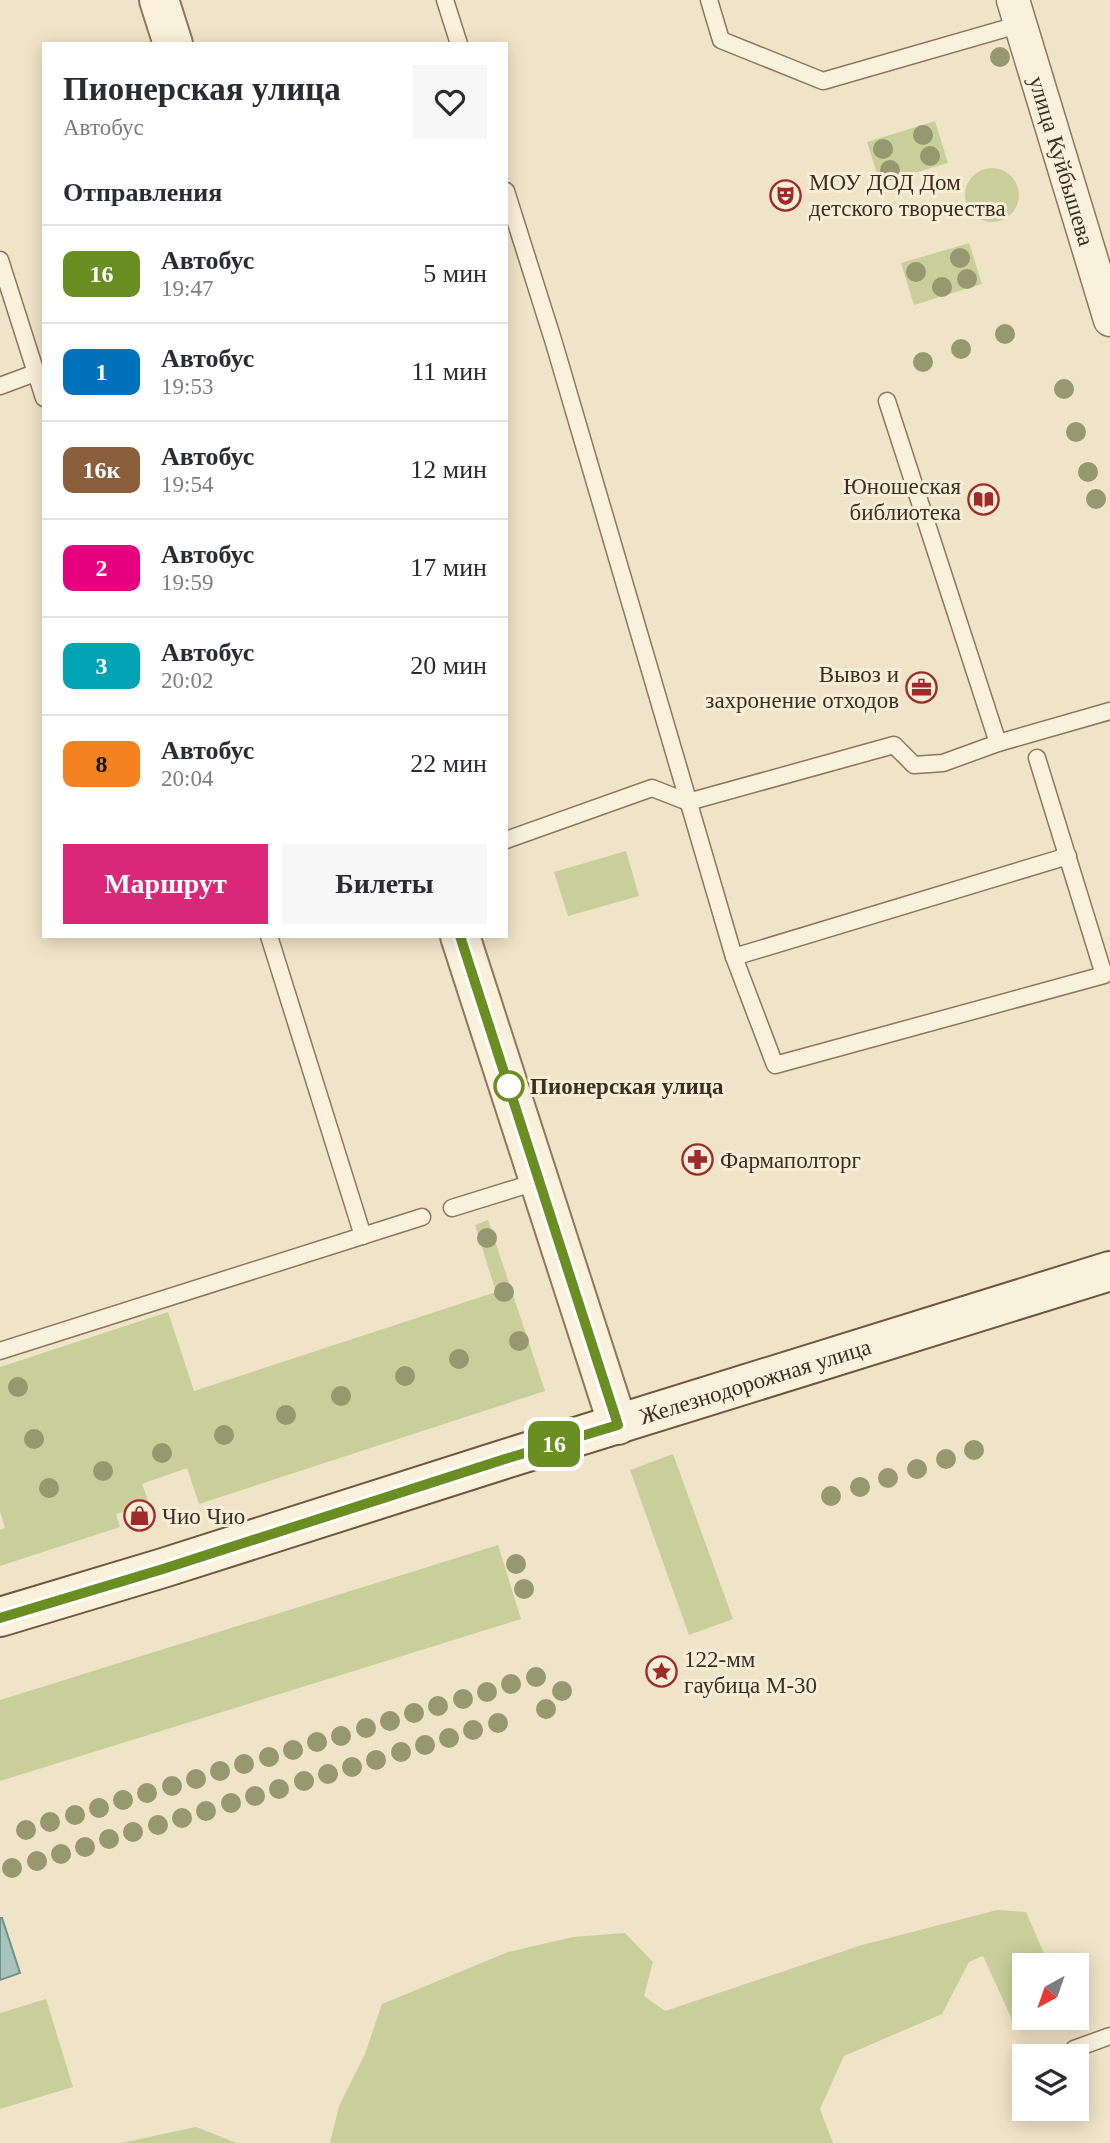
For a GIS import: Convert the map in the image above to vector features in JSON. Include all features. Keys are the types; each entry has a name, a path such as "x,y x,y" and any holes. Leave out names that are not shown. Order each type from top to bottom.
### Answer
{"main road":[{"path":"159,0 172,42"},
{"path":"461,938 618,1425"},
{"name":"Железнодорожная улица","path":"0,1618 1110,1271"}],"street":[{"name":"улица Куйбышева","path":"1017,12 1110,320"}],"lane":[{"path":"445,0 458,42"},
{"path":"709,0 722,40 823,81 1017,12"},
{"path":"508,197 554,343 734,957 775,1065 1104,975 1037,758"},
{"path":"0,260 42,392"},
{"path":"0,386 35,373"},
{"path":"887,401 998,743"},
{"path":"508,839 652,788 688,802 894,744 914,765 943,763 998,743 1110,711"},
{"path":"734,957 1068,856"},
{"path":"270,938 363,1236"},
{"path":"452,1208 539,1181"},
{"path":"0,1351 422,1217"},
{"path":"1088,2044 1110,2036"}],"green space":[{"path":"935,121 948,163 880,183 867,142"},
{"path":"992,168 1011,176 1019,195 1011,214 992,222 973,214 965,195 973,176"},
{"path":"969,243 982,284 914,305 901,263"},
{"path":"626,851 639,896 568,916 554,872"},
{"path":"488,1220 545,1391 199,1504 187,1468 142,1484 149,1503 116,1514 120,1527 0,1566 0,1530 5,1528 0,1511 0,1367 168,1312 194,1391 496,1292 475,1225"},
{"path":"673,1454 733,1619 689,1635 630,1470"},
{"path":"498,1545 521,1619 0,1781 0,1700"},
{"path":"997,1910 1026,1912 1044,1953 1012,1953 1012,2019 983,1956 969,1962 942,2014 844,2056 820,2109 833,2143 330,2143 339,2106 365,2054 382,2004 508,1952 573,1937 625,1933 653,1962 644,1996 665,2011 862,1945"},
{"path":"46,1999 73,2087 0,2109 0,2013"},
{"path":"196,2127 237,2143 121,2143"}],"water":[{"path":"0,1918 20,1973 0,1980"}],"bus line":[{"name":"16","path":"0,1618 618,1425 461,938"}],"place":[{"name":"МОУ ДОД Дом детского творчества","path":"786,195"},
{"name":"Юношеская библиотека","path":"984,499"},
{"name":"Вывоз и захронение отходов","path":"922,687"},
{"name":"Пионерская улица","path":"509,1086"},
{"name":"Фармаполторг","path":"697,1160"},
{"name":"Чио Чио","path":"139,1516"},
{"name":"122-мм гаубица М-30","path":"661,1672"}]}
